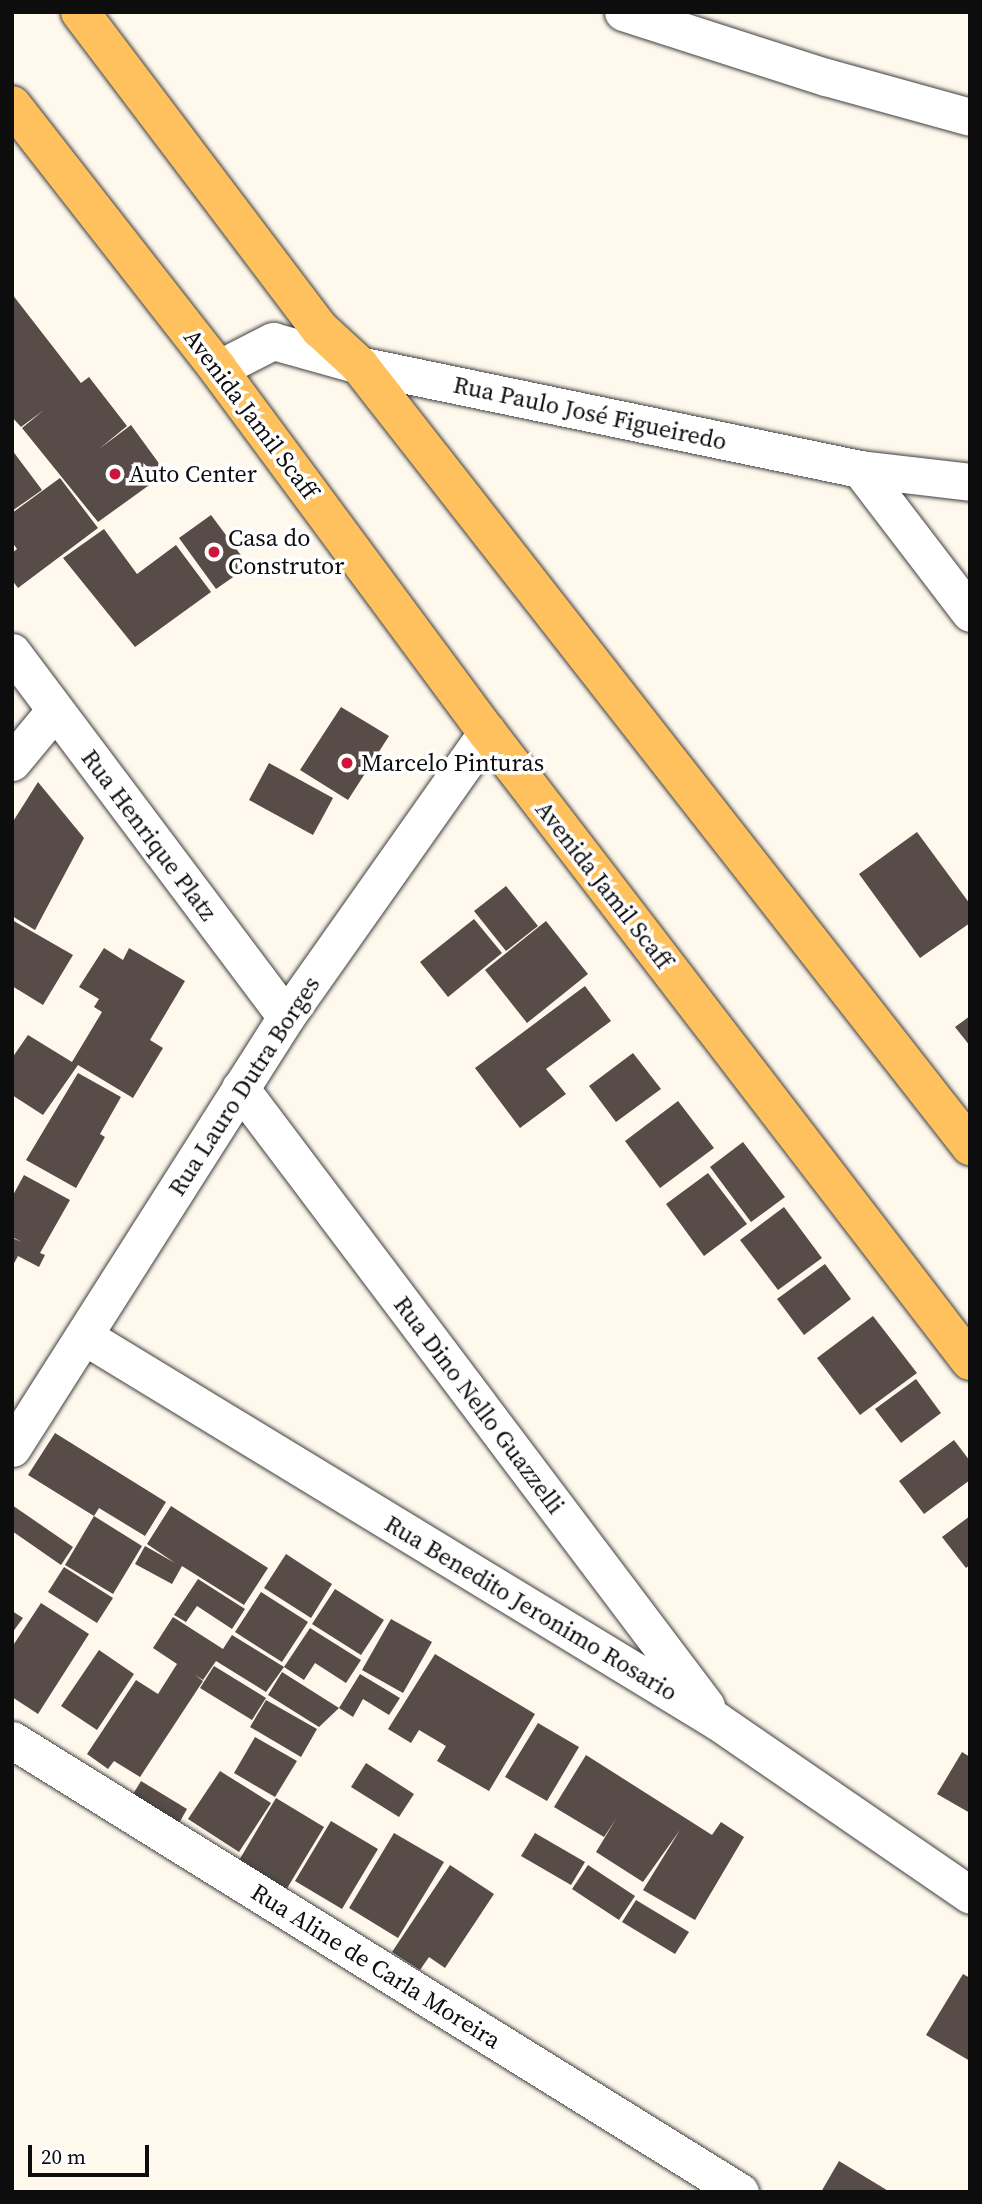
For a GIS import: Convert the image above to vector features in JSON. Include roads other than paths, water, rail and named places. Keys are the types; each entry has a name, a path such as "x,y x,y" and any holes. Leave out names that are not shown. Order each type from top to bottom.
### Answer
{"main road":[{"path":"79,12 320,329 359,365 970,1146"},
{"name":"Avenida Jamil Scaff","path":"12,105 218,369 487,732 970,1361"}],"street":[{"path":"623,12 826,78 970,117"},
{"name":"Rua Paulo José Figueiredo","path":"218,369 273,341 359,365 860,469 970,482"},
{"path":"860,469 970,613"},
{"name":"Rua Henrique Platz","path":"12,652 286,1017"},
{"path":"12,762 55,710"},
{"name":"Rua Lauro Dutra Borges","path":"12,1448 286,1017 487,732"},
{"name":"Rua Dino Nello Guazzelli","path":"240,1088 717,1721"},
{"name":"Rua Benedito Jeronimo Rosario","path":"84,1336 717,1721 970,1895"},
{"name":"Rua Aline de Carla Moreira","path":"12,1740 740,2192"}],"place":[{"name":"Auto Center","path":"115,474"},
{"name":"Casa do Construtor","path":"214,552"},
{"name":"Marcelo Pinturas","path":"347,763"}]}
